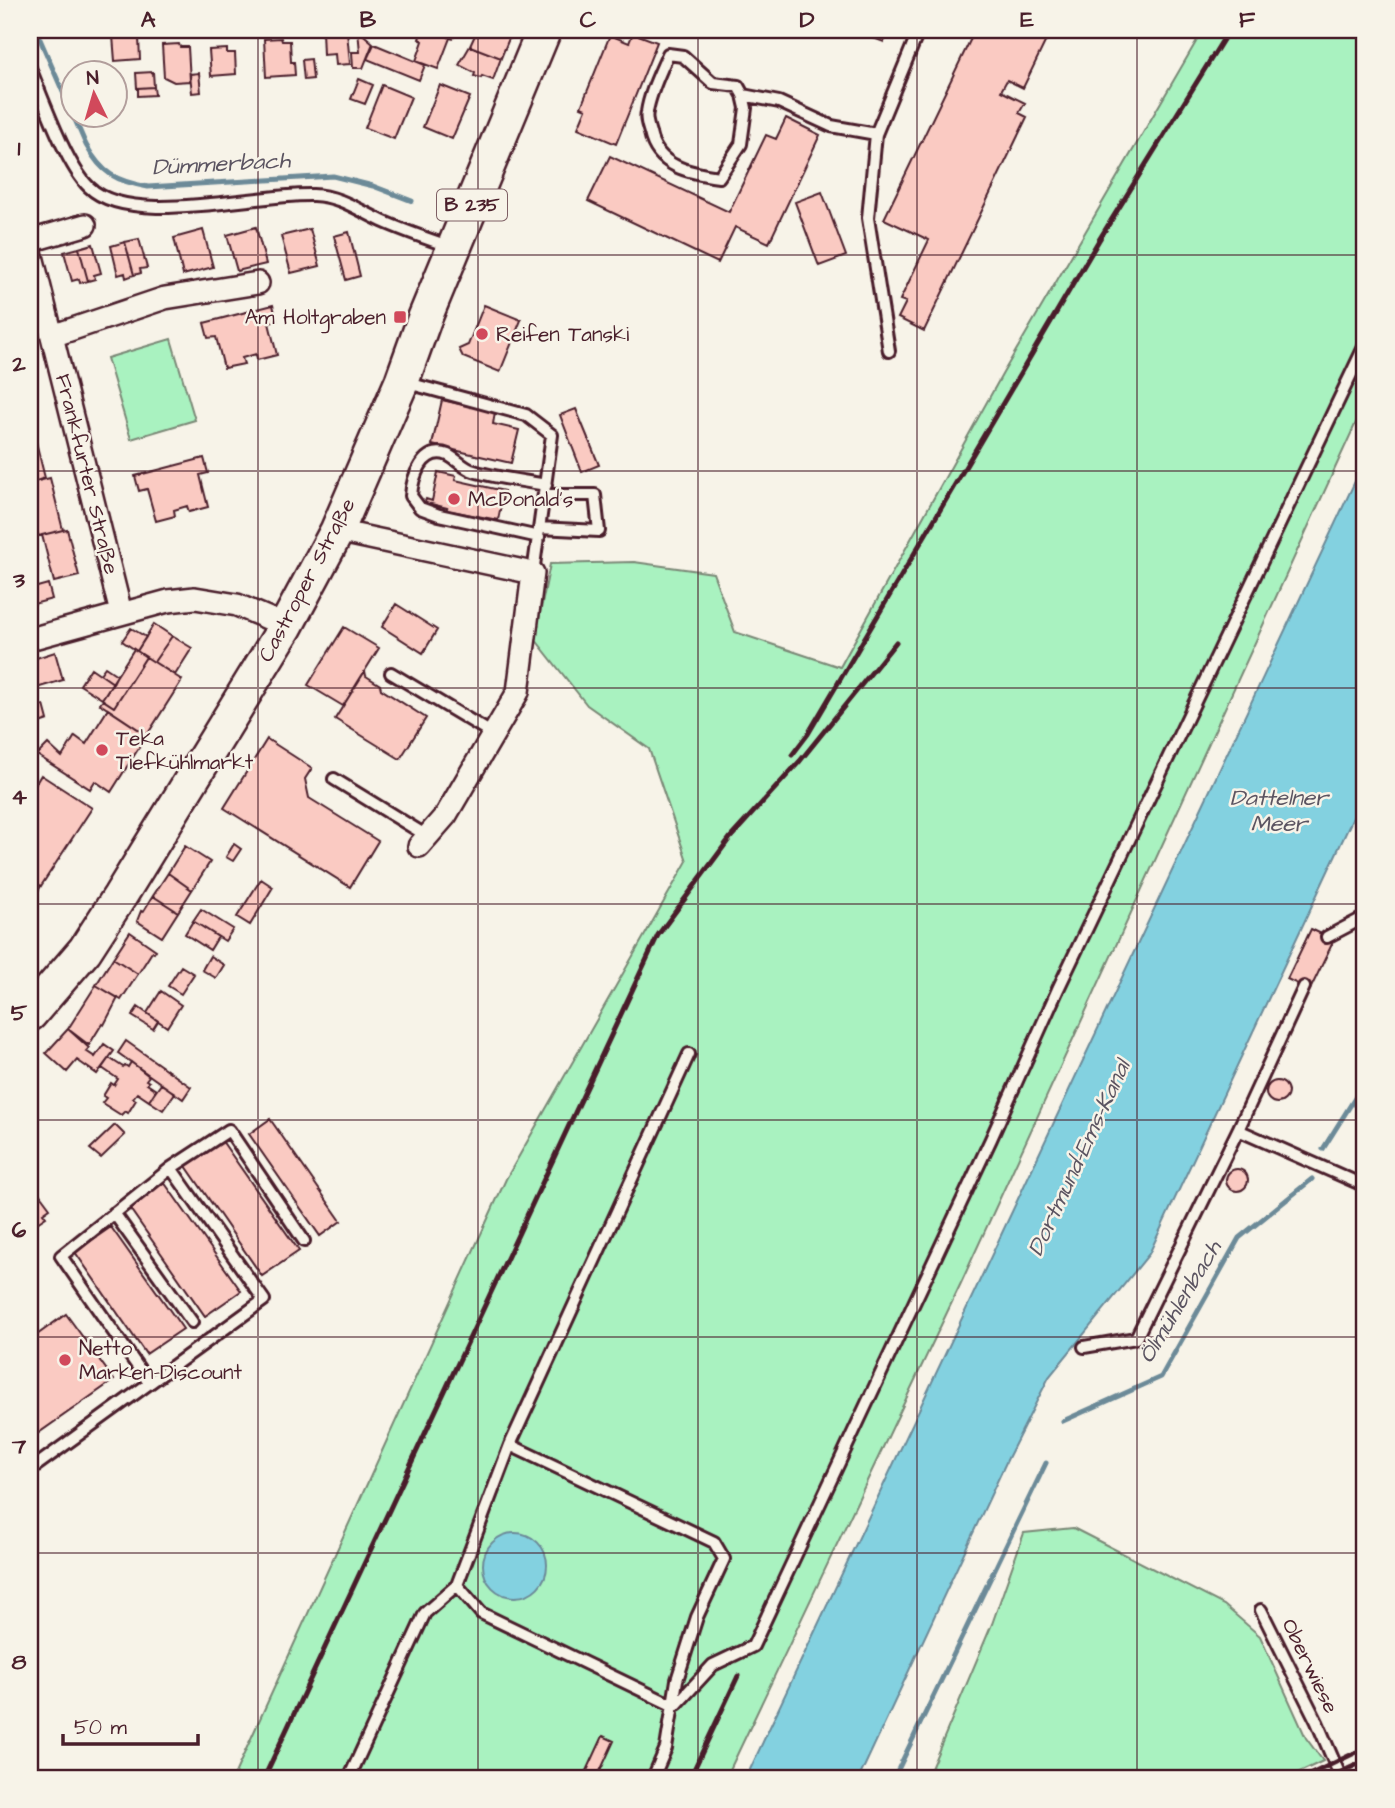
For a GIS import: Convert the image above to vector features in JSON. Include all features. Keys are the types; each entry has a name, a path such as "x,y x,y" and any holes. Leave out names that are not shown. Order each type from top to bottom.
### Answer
{"main road":[{"name":"Castroper Straße","path":"30,1014 85,950 286,626 338,531 544,30"}],"street":[{"path":"30,241 85,225"},
{"name":"Frankfurter Straße","path":"30,248 121,613"},
{"path":"52,336 165,298 258,284"},
{"path":"338,531 533,573 517,692 446,815 423,841"},
{"path":"30,639 168,601 195,598 237,605 286,626"}],"lane":[{"path":"889,351 868,218 876,134 919,30"},
{"path":"743,95 746,108 741,144 719,177 694,174 670,165 652,142 646,115 656,80 668,54 683,56 713,83 738,86 743,95 779,102 831,126 876,134"},
{"path":"30,68 75,169 89,187 102,196 119,203 141,206 313,195 340,199 380,220 454,248"},
{"path":"457,1585 481,1613 672,1705 677,1704 713,1665 753,1646 991,1139 1058,989 1365,345"},
{"path":"401,381 526,415 552,435 533,573"},
{"path":"434,454 445,454 470,470 546,490 595,495 599,531 539,532 439,515 420,508 411,496 412,483 421,463 434,454"},
{"path":"391,673 492,734"},
{"path":"334,779 423,841"},
{"path":"1327,937 1365,917"},
{"path":"1084,1347 1136,1338 1238,1130 1304,987"},
{"path":"349,1778 425,1614 457,1585 510,1445 689,1054"},
{"path":"149,1383 61,1256 171,1168 229,1130 304,1241"},
{"path":"1238,1130 1365,1186"},
{"path":"30,1470 264,1300 171,1168"},
{"path":"114,1213 192,1322"},
{"path":"510,1445 714,1542 724,1559 697,1617 677,1680 666,1748 653,1778"},
{"name":"Oberwiese","path":"1261,1610 1317,1722 1341,1778"}],"green space":[{"path":"1203,30 1365,30 1365,403 961,1283 726,1778 233,1778 506,1179 687,861 649,749 587,705 535,639 550,564 634,562 713,573 735,632 840,667 1003,373"},
{"path":"171,339 195,420 131,439 107,358"},
{"path":"1073,1528 1224,1605 1260,1636 1306,1738 1323,1761 1287,1778 927,1778 992,1624 1024,1533"}],"water":[{"path":"1365,460 1365,792 1149,1254 1049,1377 1008,1458 859,1778 746,1778"},
{"path":"515,1533 527,1535 538,1542 545,1553 545,1577 538,1588 527,1595 515,1597 503,1595 492,1588 485,1577 483,1565 485,1553 492,1542 503,1535"}],"building":[{"path":"322,30 347,32 350,64 336,65 335,54 323,55"},
{"path":"358,30 373,43 363,68 353,68 352,52 360,52"},
{"path":"422,30 432,30 454,39 450,38 438,69 416,61 423,41 419,39"},
{"path":"481,30 494,30 510,36 501,58 470,46 475,35 478,36"},
{"path":"867,30 889,30 884,42 865,35"},
{"path":"975,30 1051,30 1023,88 1007,80 1001,91 1025,103 1019,113 1027,117 924,331 898,318 906,302 900,300 929,240 884,219"},
{"path":"633,33 657,42 616,144 578,128 586,109 581,107 610,35 629,43"},
{"path":"130,35 131,38 139,38 140,59 115,60 113,36"},
{"path":"281,38 282,41 290,41 295,75 266,77 264,39"},
{"path":"179,44 180,47 188,47 190,81 174,82 164,77 162,45"},
{"path":"374,44 425,65 419,80 367,59"},
{"path":"470,46 501,58 493,80 474,76 475,73 459,65"},
{"path":"227,49 227,53 235,53 236,74 211,76 209,50"},
{"path":"311,59 313,79 304,80 302,60"},
{"path":"153,72 154,87 137,88 136,73"},
{"path":"199,73 201,92 192,93 190,74"},
{"path":"359,79 373,85 365,104 351,99"},
{"path":"382,85 411,97 394,139 365,128"},
{"path":"440,85 470,97 452,139 423,127"},
{"path":"154,87 155,95 138,96 138,88"},
{"path":"786,118 820,135 769,243 735,227 718,263 588,201 610,156 729,212 766,135 776,139"},
{"path":"822,192 846,256 819,266 795,202"},
{"path":"256,227 266,264 237,271 227,235"},
{"path":"310,229 320,266 291,273 281,236"},
{"path":"203,230 213,267 183,275 174,238"},
{"path":"349,232 360,276 346,280 334,236"},
{"path":"139,239 147,268 140,269 141,273 134,275 125,242"},
{"path":"125,242 134,275 126,278 125,273 118,275 111,246"},
{"path":"93,244 101,273 88,281 79,248"},
{"path":"79,248 88,281 80,283 79,279 72,281 64,252"},
{"path":"273,305 277,321 269,323 277,355 257,360 256,354 242,358 244,364 224,368 216,337 208,338 204,323"},
{"path":"484,305 521,320 500,372 463,357 459,349 468,345"},
{"path":"442,400 495,412 493,424 519,430 511,463 432,445"},
{"path":"576,409 599,465 582,472 560,415"},
{"path":"30,426 45,478 30,483"},
{"path":"204,458 208,473 200,475 208,507 189,512 187,506 174,510 175,516 156,521 147,489 139,491 135,476"},
{"path":"438,472 456,476 455,480 504,491 498,520 446,510 447,508 431,504 424,505 426,499 432,501"},
{"path":"50,478 63,530 38,536 30,505 30,483"},
{"path":"67,529 79,576 54,582 42,535"},
{"path":"48,584 52,599 30,605 30,589"},
{"path":"396,604 437,630 423,653 382,627"},
{"path":"154,624 172,636 154,662 137,651"},
{"path":"344,627 379,648 343,706 308,685"},
{"path":"131,628 146,637 137,651 122,641"},
{"path":"172,636 192,648 175,675 154,662"},
{"path":"134,649 146,657 114,707 102,699"},
{"path":"55,652 63,680 30,690 30,660"},
{"path":"146,657 182,680 147,735 100,704 103,700 114,707"},
{"path":"105,667 117,675 113,683 100,674"},
{"path":"91,668 113,683 102,699 80,685"},
{"path":"365,671 366,676 380,685 381,689 426,718 400,759 335,719"},
{"path":"44,705 48,720 30,726 30,709"},
{"name":"Teka Tiefkühlmarkt","path":"108,709 147,735 111,792 95,781 90,789 37,755 48,744 62,757 75,736 86,744"},
{"path":"267,739 312,768 305,779 309,798 378,841 350,887 224,808"},
{"path":"41,775 92,808 41,886 30,879 30,793"},
{"path":"234,844 241,849 233,861 226,857"},
{"path":"185,846 210,862 192,890 168,873"},
{"path":"168,873 192,890 178,912 153,896"},
{"path":"30,879 41,886 30,904"},
{"path":"261,879 273,887 250,925 237,917"},
{"path":"153,896 178,912 162,937 137,921"},
{"path":"201,909 233,929 225,941 193,921"},
{"path":"193,921 218,937 210,950 185,934"},
{"path":"1311,929 1334,940 1310,990 1287,979"},
{"path":"130,932 156,950 138,974 113,958"},
{"path":"210,956 224,965 216,978 202,970"},
{"path":"113,958 138,974 121,1000 96,985"},
{"path":"181,966 194,974 181,994 168,986"},
{"path":"96,985 118,998 104,1025 102,1024 89,1045 68,1029"},
{"path":"161,991 181,1005 167,1027 147,1013"},
{"path":"138,1007 158,1021 153,1029 132,1016"},
{"path":"68,1029 89,1048 86,1051 95,1057 104,1044 114,1051 97,1074 77,1060 67,1072 46,1053"},
{"path":"126,1041 191,1087 183,1099 118,1053"},
{"path":"109,1058 123,1067 128,1067 131,1062 149,1076 147,1084 156,1090 149,1101 137,1093 128,1113 125,1111 121,1115 102,1103 111,1083 114,1085 118,1079 102,1068"},
{"path":"1277,1081 1285,1084 1288,1092 1285,1100 1277,1103 1269,1100 1266,1092 1269,1084"},
{"path":"161,1084 175,1093 163,1110 149,1101"},
{"path":"270,1119 341,1221 320,1236 249,1134"},
{"path":"115,1125 125,1135 101,1158 90,1149"},
{"path":"222,1141 299,1251 262,1276 186,1166"},
{"path":"1237,1169 1245,1172 1248,1180 1245,1188 1237,1191 1229,1188 1226,1180 1229,1172"},
{"path":"30,1181 50,1208 43,1213 46,1217 37,1223 30,1214"},
{"path":"164,1182 241,1291 205,1316 128,1206"},
{"path":"111,1227 183,1329 146,1354 75,1252"},
{"name":"Netto Marken-Discount","path":"66,1314 114,1380 30,1439 30,1340"},
{"path":"603,1736 614,1741 597,1778 586,1773"}],"waterway":[{"name":"Dümmerbach","path":"36,30 86,145 98,163 119,179 148,187 333,176 373,186 412,201"},
{"name":"Ölmühlenbach","path":"1323,1149 1365,1082"},
{"name":"Ölmühlenbach","path":"1063,1421 1161,1377 1239,1238 1312,1179"},
{"name":"Ölmühlenbach","path":"894,1778 1046,1463"}],"railway":[{"path":"792,755 808,734 1099,240 1229,30"},
{"path":"264,1778 658,935 730,838 800,761 896,642"},
{"path":"690,1778 738,1676"},
{"path":"1303,1778 1365,1748"},
{"path":"1328,1778 1365,1761"}],"place":[{"name":"Am Holtgraben","path":"400,317"},
{"name":"Reifen Tanski","path":"482,334"},
{"name":"McDonald's","path":"454,499"},
{"name":"Teka Tiefkühlmarkt","path":"102,750"},
{"name":"Netto Marken-Discount","path":"65,1360"}],"water label":[{"name":"Dattelner Meer","path":"1279,811"},
{"name":"Dortmund-Ems-Kanal","path":"1079,1158"}]}
